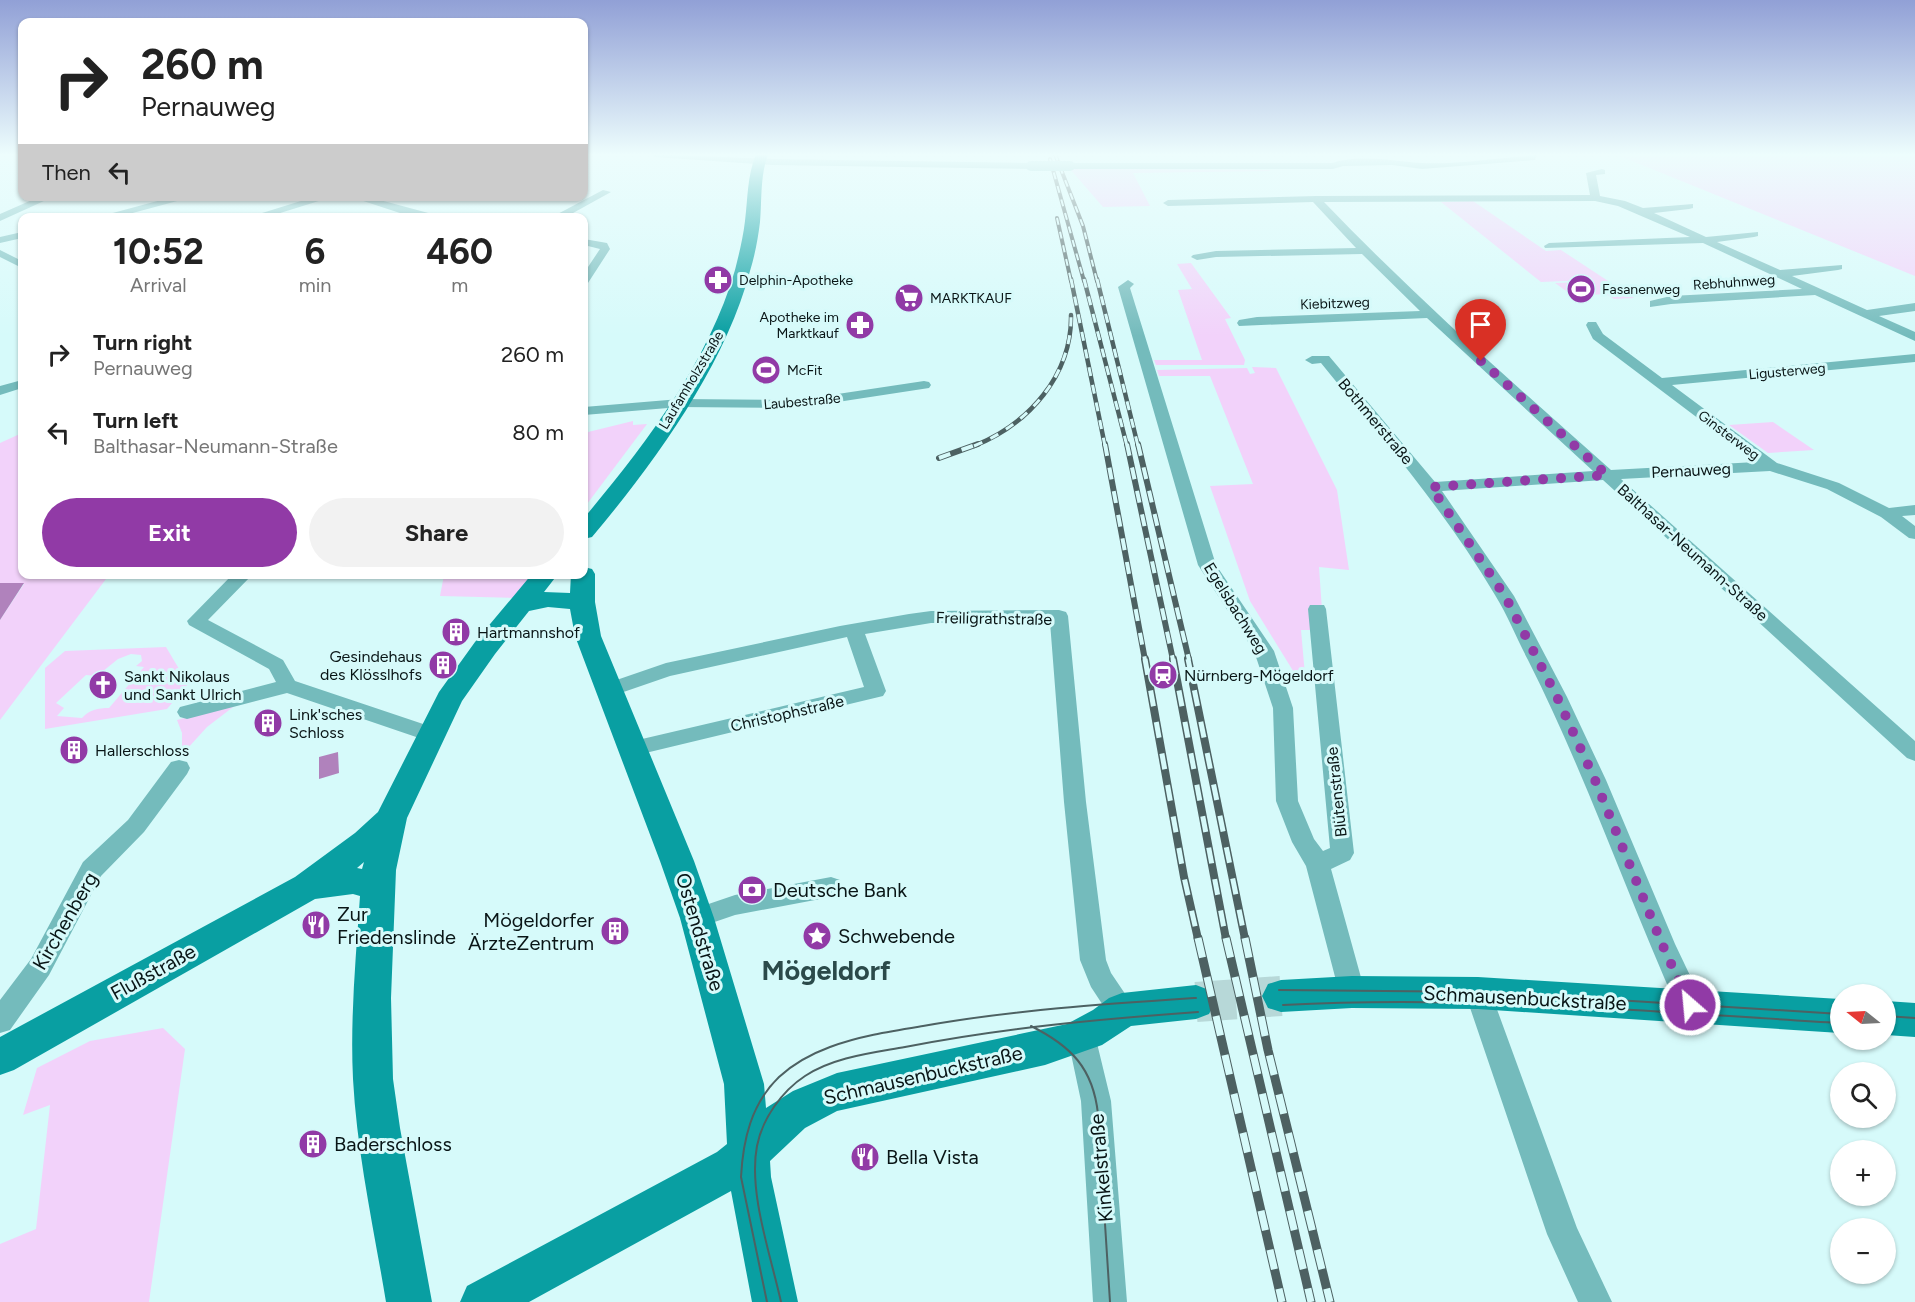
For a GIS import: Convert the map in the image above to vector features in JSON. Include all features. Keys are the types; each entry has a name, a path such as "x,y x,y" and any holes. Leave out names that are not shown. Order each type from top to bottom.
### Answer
{"main road":[{"name":"Laufamholzstraße","path":"588,528 607,507 680,403 728,317 743,269 752,215"},
{"path":"588,553 591,541 607,507"},
{"path":"410,1302 379,1128 373,1079 372,998 378,907 376,887 392,818 430,734 460,682 542,579"},
{"name":"Ostendstraße","path":"583,579 582,602 588,636 697,918 744,1084 748,1156 775,1302"},
{"path":"520,605 548,599 582,602"},
{"name":"Flußstraße","path":"0,1057 307,887 368,842 392,818"},
{"name":"Flußstraße","path":"307,887 354,879 376,887"},
{"name":"Schmausenbuckstraße","path":"1281,996 1352,992 1478,993 1830,1015"},
{"name":"Schmausenbuckstraße","path":"483,1302 723,1172 748,1156 789,1115 813,1101 837,1092 1048,1046 1081,1035 1115,1017 1122,1010 1196,1002"},
{"path":"1896,1019 1915,1020"}],"street":[{"name":"Balthasar-Neumann-Straße","path":"1331,215 1429,314 1915,753"},
{"path":"1650,215 1915,337"},
{"path":"1549,246 1704,240 1754,234"},
{"path":"0,240 18,236"},
{"path":"588,243 603,245 605,249 588,275"},
{"path":"1197,257 1216,254 1365,251"},
{"path":"0,253 18,263"},
{"path":"1778,274 1838,267"},
{"name":"Egelsbachweg","path":"1128,284 1124,287 1207,565 1268,660 1283,708 1287,801 1304,842 1318,864"},
{"name":"Rebhuhnweg","path":"1653,304 1671,300 1817,291"},
{"path":"1864,314 1915,307"},
{"name":"Kiebitzweg","path":"1243,323 1429,314"},
{"name":"Ginsterweg","path":"1592,325 1598,336 1771,466 1833,486 1887,513 1915,534"},
{"name":"Ligusterweg","path":"1659,382 1915,358"},
{"name":"Bothmerstraße","path":"1312,360 1324,359 1431,487 1505,596 1557,697 1691,1007"},
{"path":"0,391 18,385"},
{"name":"Laubestraße","path":"588,411 680,403 777,404 831,399 924,385"},
{"name":"Pernauweg","path":"1431,487 1771,466"},
{"path":"1887,513 1915,510"},
{"path":"239,579 196,621 276,665 285,681"},
{"name":"Blütenstraße","path":"1317,609 1342,853 1318,864"},
{"name":"Freiligrathstraße","path":"609,690 666,670 854,630 932,617 1059,616 1075,802 1093,960 1100,979 1122,1010"},
{"name":"Christophstraße","path":"633,748 876,691 854,630"},
{"path":"187,712 285,681 430,734"},
{"name":"Kirchenberg","path":"0,1022 40,967 92,869 136,825 179,768"},
{"path":"1318,864 1352,992"},
{"path":"697,918 735,905 831,887"},
{"path":"1478,993 1563,1234 1594,1302"},
{"name":"Kinkelstraße","path":"1081,1035 1095,1101 1107,1237 1110,1302"}],"shaded area":[{"path":"1457,215 1493,215 1546,251 1561,250 1634,298 1614,299 1606,294 1573,296 1555,283 1587,282 1586,280 1541,282"},
{"path":"1764,215 1915,215 1915,276"},
{"path":"1191,263 1231,318 1225,319 1245,360 1244,365 1156,365 1154,360 1202,360 1178,290 1192,289 1177,264"},
{"path":"1252,367 1276,368 1337,490 1349,570 1319,567 1322,610 1313,630 1301,630 1305,675 1295,674 1250,601 1210,486 1253,484 1210,376 1159,376 1157,370 1247,368 1250,374 1255,373"},
{"path":"633,421 633,425 647,424 588,503 588,432"},
{"path":"1773,422 1814,450 1768,453 1729,425"},
{"path":"18,435 18,579 106,579 0,720 0,620 24,584 0,583 0,443"},
{"path":"443,579 530,579 515,598 440,596"},
{"path":"0,583 24,583 0,620"},
{"path":"166,647 188,684 167,709 45,729 45,668 65,651","holes":["131,654 141,655 142,661 136,666 144,667 109,708 94,710 82,718 57,716 64,708 56,703 86,675 97,676 118,659"]},
{"path":"237,704 207,727 187,749 182,750 182,733 177,720"},
{"path":"338,752 339,773 319,779 319,757"},
{"path":"163,1028 185,1049 149,1302 0,1302 0,1244 36,1229 50,1105 23,1115 37,1068 90,1041"}],"tunnel":[{"path":"1196,1002 1281,996"}],"tram line":[{"path":"1279,990 1490,992 1830,1013"},
{"path":"767,1302 741,1177 742,1163 750,1123 755,1111 769,1088 790,1068 816,1053 841,1043 899,1030 1025,1012 1196,998"},
{"path":"1283,1005 1353,1002 1492,1003 1830,1022"},
{"path":"1033,1027 1198,1012"},
{"path":"1896,1017 1915,1018"},
{"path":"781,1302 758,1203 755,1164 763,1126 774,1106 788,1089 805,1076 828,1064 854,1057 941,1040 1033,1027"},
{"path":"1033,1027 1058,1042 1078,1060 1091,1084 1095,1098 1098,1114 1110,1302"}],"railway":[{"path":"1066,215 1084,281"},
{"path":"1079,215 1097,281"},
{"path":"1057,218 1071,281"},
{"path":"1071,279 1105,446"},
{"path":"1084,279 1127,446"},
{"path":"1097,279 1138,446"},
{"path":"974,446 1012,425 1044,395 1064,358 1071,315"},
{"path":"939,458 978,444"},
{"path":"1105,444 1145,660"},
{"path":"1127,444 1173,660"},
{"path":"1138,444 1189,660"},
{"path":"1145,659 1184,877 1198,939"},
{"path":"1173,659 1226,939"},
{"path":"1188,659 1245,939"},
{"path":"1198,938 1282,1302"},
{"path":"1226,938 1311,1302"},
{"path":"1245,938 1268,1050 1330,1302"}],"place":[{"name":"Delphin-Apotheke","path":"718,280"},
{"name":"Fasanenweg","path":"1581,289"},
{"name":"MARKTKAUF","path":"909,298"},
{"name":"Apotheke im Marktkauf","path":"860,325"},
{"name":"McFit","path":"766,370"},
{"name":"Hartmannshof","path":"456,632"},
{"name":"Gesindehaus des Klösslhofs","path":"443,665"},
{"name":"Nürnberg-Mögeldorf","path":"1163,675"},
{"name":"Sankt Nikolaus und Sankt Ulrich","path":"103,685"},
{"name":"Link'sches Schloss","path":"268,723"},
{"name":"Hallerschloss","path":"74,750"},
{"name":"Deutsche Bank","path":"752,890"},
{"name":"Zur Friedenslinde","path":"316,925"},
{"name":"Mögeldorfer ÄrzteZentrum","path":"615,931"},
{"name":"Schwebende","path":"817,936"},
{"name":"Baderschloss","path":"313,1144"},
{"name":"Bella Vista","path":"865,1157"}],"district":[{"name":"Mögeldorf","path":"826,971"}],"route":[{"path":"1481,361 1607,475 1431,487 1505,596 1557,697 1595,780 1662,944 1690,1005"}]}
